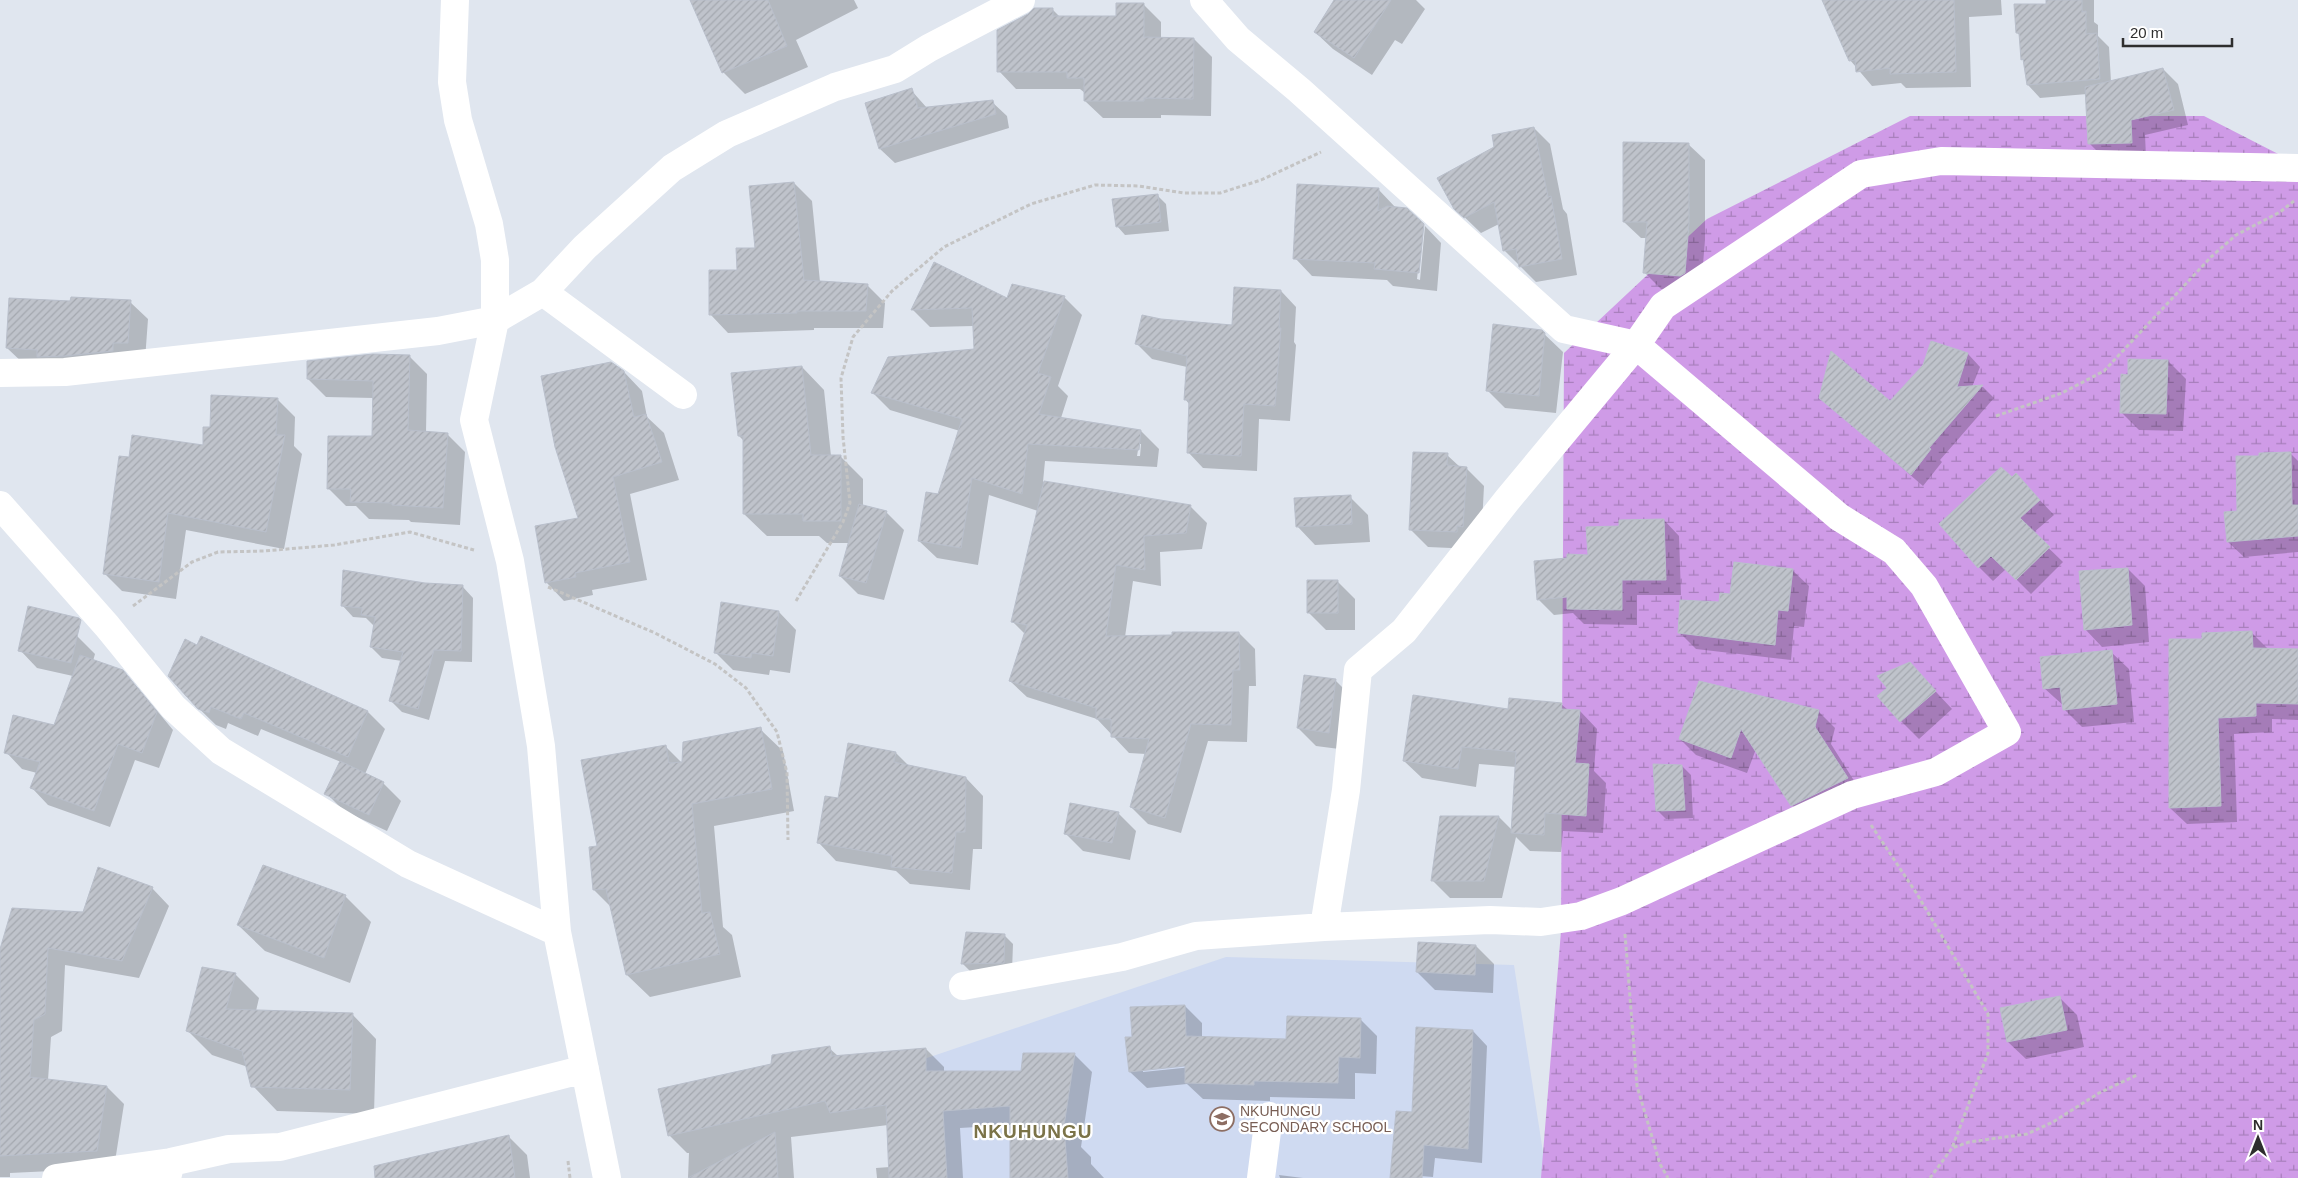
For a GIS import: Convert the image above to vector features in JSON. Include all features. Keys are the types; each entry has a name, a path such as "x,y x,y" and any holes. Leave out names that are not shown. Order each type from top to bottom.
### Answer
{"street":[{"path":"455,0 452,82 458,120 489,224 496,260 496,320 474,420 510,560 541,746 557,932 606,1178"},
{"path":"0,373 65,372 438,330 496,320 543,292 585,248 680,163 745,126 835,87 895,69 929,48 1021,0"},
{"path":"963,986 1122,957 1196,936 1324,926 1490,920 1541,922 1581,916 1622,901 1852,795 1936,772 2007,732 1924,586 1894,551 1839,517 1636,345 1564,329 1352,138 1238,39 1204,0"},
{"path":"1324,926 1346,790 1358,670 1404,631 1508,499 1636,345 1663,306 1861,174 1941,161 2298,168"},
{"path":"543,292 684,395"},
{"path":"0,505 107,626 173,707 221,751 408,864 557,932"},
{"path":"56,1178 169,1170 228,1149 280,1147 585,1069"},
{"path":"1261,1178 1269,1116"}],"path":[{"path":"796,601 842,522 850,503 843,437 841,378 853,337 892,291 936,254 944,248 1030,204 1095,185 1139,186 1184,193 1220,193 1261,180 1352,138"},
{"path":"1996,416 2062,392 2104,372 2211,257 2236,235 2280,212 2298,198"},
{"path":"1852,795 1917,894 1988,1014 1988,1053 1952,1148 1930,1178"},
{"path":"1622,901 1637,1086 1660,1164 1668,1178"},
{"path":"1952,1148 1969,1142 2027,1134 2052,1122 2099,1093 2137,1075"}],"shaded area":[{"name":"NKUHUNGU SECONDARY SCHOOL","path":"1226,957 1514,965 1547,1178 891,1178 921,1060"}],"green space":[{"path":"1910,116 2204,116 2298,164 2298,1178 1541,1178 1561,931 1564,353 1707,219"}],"building":[{"path":"690,0 768,0 787,46 722,73"},
{"path":"1334,0 1391,0 1354,58 1314,32"},
{"path":"1822,0 1954,0 1956,72 1890,74 1890,68 1856,72 1855,60 1849,61"},
{"path":"2046,0 2082,0 2082,12 2086,11 2086,34 2097,33 2100,79 2027,85 2023,59 2021,60 2019,33 2016,33 2014,4 2046,4"},
{"path":"1116,3 1144,3 1144,37 1194,38 1193,99 1144,98 1144,101 1084,101 1084,78 1067,78 1067,72 997,72 997,30 1028,14 1034,8 1053,8 1053,16 1116,16"},
{"path":"2163,68 2174,110 2131,120 2132,143 2088,144 2085,87"},
{"path":"912,88 918,108 993,100 996,114 879,149 865,103"},
{"path":"1534,127 1548,197 1551,196 1562,259 1519,267 1516,249 1503,251 1494,202 1464,218 1454,209 1437,178 1494,147 1492,135"},
{"path":"1623,142 1689,143 1689,223 1685,273 1680,276 1643,273 1647,222 1623,222"},
{"path":"794,182 804,280 868,284 866,311 796,311 797,313 709,315 709,270 737,270 736,248 755,248 749,186"},
{"path":"1297,184 1379,188 1378,211 1387,206 1407,208 1424,224 1419,273 1374,269 1375,263 1293,259"},
{"path":"1158,194 1161,222 1116,227 1112,199"},
{"path":"934,262 1007,298 1012,284 1065,296 1038,373 1051,377 1039,414 1141,430 1139,450 1028,444 1022,494 972,478 961,548 918,541 926,492 938,494 962,419 871,393 888,357 974,349 972,308 911,310"},
{"path":"1234,287 1281,290 1279,328 1281,328 1275,406 1244,404 1241,456 1187,453 1189,400 1184,400 1187,356 1135,344 1142,315 1161,319 1232,325"},
{"path":"71,297 131,300 128,343 113,343 113,351 64,356 37,357 37,350 6,348 9,298 70,301"},
{"path":"1493,324 1542,330 1545,333 1539,396 1486,391"},
{"path":"1931,341 1968,353 1957,387 1983,385 1929,448 1931,449 1911,475 1819,398 1831,351 1890,401 1923,365"},
{"path":"373,354 410,355 408,430 448,433 443,508 392,505 392,503 350,502 351,489 327,489 328,436 372,436 373,381 307,379 307,361"},
{"path":"2128,359 2168,360 2166,414 2120,413 2121,374 2128,375"},
{"path":"611,362 624,371 634,417 646,414 662,462 613,477 630,562 575,573 576,577 545,583 535,526 578,518 555,447 541,376"},
{"path":"802,366 811,455 841,455 841,521 803,521 803,514 743,514 743,436 738,436 731,373"},
{"path":"211,395 278,398 276,435 285,435 266,532 168,513 159,582 103,574 119,456 129,457 132,435 203,445 203,427 210,427"},
{"path":"1413,452 1448,453 1447,465 1467,467 1463,527 1457,526 1457,532 1409,530"},
{"path":"2291,452 2292,505 2298,505 2298,536 2227,542 2224,512 2237,511 2236,456 2259,456 2259,453"},
{"path":"2001,467 2012,477 2016,473 2040,500 2020,518 2050,547 2016,580 1991,556 1978,568 1939,524"},
{"path":"1044,481 1191,505 1186,533 1144,536 1145,570 1116,565 1106,636 1172,635 1172,632 1239,632 1240,670 1233,670 1231,725 1191,724 1165,818 1130,807 1149,739 1111,737 1111,719 1096,719 1096,708 1009,681 1027,625 1011,622"},
{"path":"1351,495 1352,524 1296,527 1294,498"},
{"path":"859,504 887,511 866,583 839,576"},
{"path":"1664,519 1666,580 1622,580 1622,610 1567,609 1567,597 1537,600 1534,561 1567,558 1567,554 1588,555 1586,527 1619,526 1619,520"},
{"path":"1734,562 1793,569 1788,611 1778,610 1775,645 1678,633 1680,600 1719,602 1720,593 1730,594"},
{"path":"2128,568 2132,625 2084,630 2079,571"},
{"path":"343,570 425,583 463,585 461,651 434,650 418,709 389,701 403,652 370,647 375,617 361,615 362,608 341,606"},
{"path":"1307,580 1338,580 1338,613 1307,613"},
{"path":"721,602 779,611 773,656 752,653 751,658 714,653"},
{"path":"28,606 81,620 71,663 18,651"},
{"path":"2252,631 2253,648 2298,649 2298,704 2256,703 2256,716 2218,718 2221,806 2169,808 2169,639 2202,639 2202,633"},
{"path":"201,636 368,711 348,757 244,713 241,719 211,707 209,713 198,709 168,676 185,639 197,645"},
{"path":"2112,650 2117,704 2063,710 2060,687 2043,689 2040,657"},
{"path":"80,655 123,670 157,712 142,753 118,744 94,811 30,788 40,762 4,753 13,715 54,725"},
{"path":"1910,662 1936,691 1900,722 1877,696 1887,688 1877,676"},
{"path":"1304,675 1336,679 1329,733 1297,728"},
{"path":"1699,681 1819,710 1815,727 1848,778 1791,806 1741,729 1731,758 1679,739"},
{"path":"1413,695 1508,709 1509,698 1562,703 1561,709 1580,710 1575,763 1589,764 1586,816 1545,813 1544,835 1511,833 1516,752 1462,747 1458,769 1403,761"},
{"path":"761,727 772,789 692,804 702,913 710,912 720,954 626,975 606,889 593,890 589,847 597,846 581,760 666,745 669,763 682,762 683,742"},
{"path":"848,743 896,752 894,762 966,777 965,832 956,832 952,873 891,867 892,856 817,843 825,796 838,798"},
{"path":"340,761 384,782 369,815 324,794"},
{"path":"1653,764 1682,765 1685,810 1656,811"},
{"path":"1070,803 1119,812 1112,843 1064,834"},
{"path":"1440,816 1499,816 1484,881 1431,881"},
{"path":"263,865 346,895 324,958 237,925"},
{"path":"98,867 153,887 122,961 48,948 45,1014 34,1020 30,1077 107,1086 97,1151 0,1156 0,949 12,908 83,912"},
{"path":"966,932 1005,934 1004,963 961,964"},
{"path":"1418,942 1476,945 1475,975 1416,972"},
{"path":"202,967 236,973 226,1009 353,1013 350,1090 251,1087 242,1051 186,1031"},
{"path":"2060,996 2067,1030 2007,1042 2000,1008"},
{"path":"1185,1005 1186,1036 1286,1039 1287,1016 1361,1018 1360,1058 1339,1057 1338,1083 1254,1081 1254,1085 1185,1083 1185,1066 1129,1072 1125,1037 1132,1037 1130,1007"},
{"path":"1416,1027 1473,1030 1468,1149 1424,1145 1422,1178 1390,1178 1396,1111 1412,1112"},
{"path":"830,1046 832,1056 926,1048 926,1071 1021,1071 1023,1053 1075,1053 1064,1126 1068,1178 1010,1178 1010,1106 943,1111 947,1178 889,1178 886,1105 830,1113 825,1101 668,1136 658,1089 771,1064 772,1055"},
{"path":"775,1132 778,1178 688,1178"},
{"path":"509,1135 515,1178 375,1178 374,1166"}],"place":[{"name":"NKUHUNGU SECONDARY SCHOOL","path":"1222,1119"}],"district":[{"name":"NKUHUNGU","path":"1033,1131"}]}
